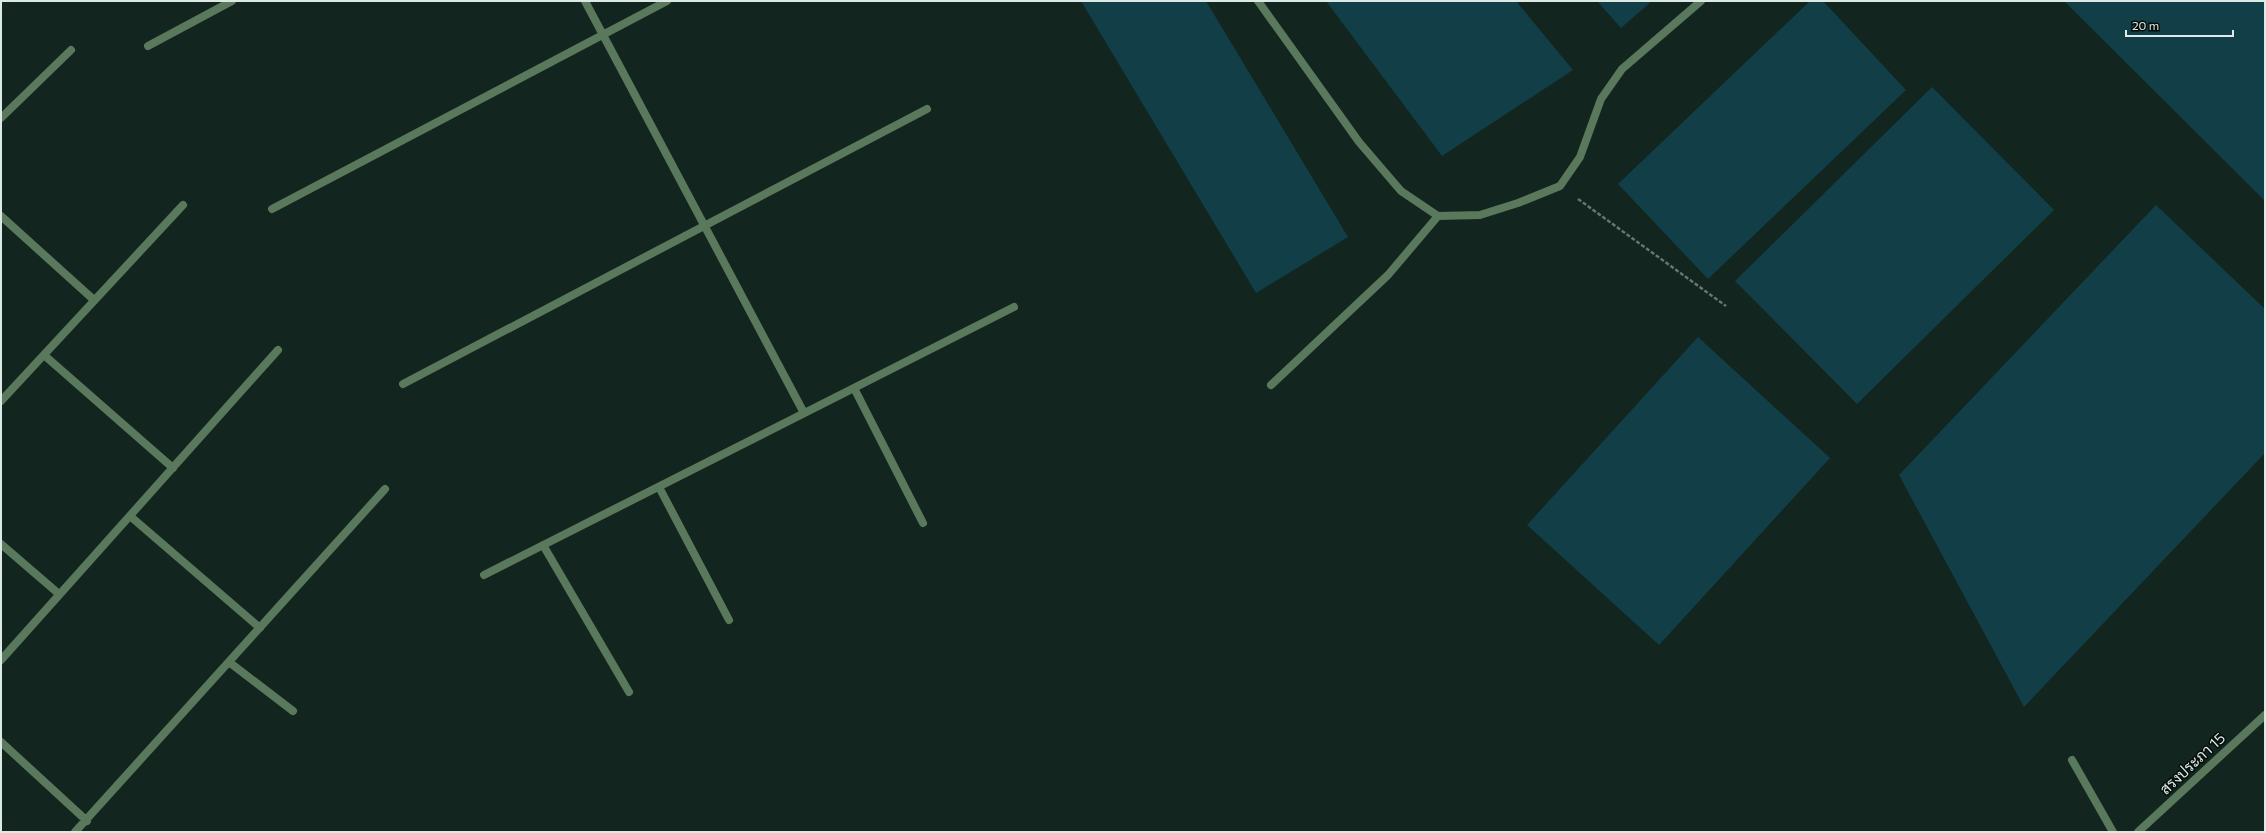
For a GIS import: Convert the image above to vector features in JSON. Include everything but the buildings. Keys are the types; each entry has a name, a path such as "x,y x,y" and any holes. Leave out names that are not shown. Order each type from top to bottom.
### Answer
{"street":[{"path":"148,46 232,1"},
{"path":"584,1 604,35 804,413"},
{"path":"272,209 667,1"},
{"path":"1258,1 1359,142 1401,191 1438,216 1480,215 1518,203 1560,186 1580,157 1601,99 1622,70 1701,1"},
{"path":"1,118 71,50"},
{"path":"402,384 926,109"},
{"path":"1,401 183,205"},
{"path":"1,216 94,300"},
{"path":"1271,385 1388,275 1438,216"},
{"path":"484,575 1014,307"},
{"path":"1,660 278,350"},
{"path":"44,355 173,468"},
{"path":"854,388 923,523"},
{"path":"659,486 730,620"},
{"path":"75,832 87,821 385,489"},
{"path":"130,516 260,628"},
{"path":"1,544 59,594"},
{"path":"543,545 629,692"},
{"path":"229,662 293,711"},
{"name":"สรงประภา 15","path":"2138,832 2265,715"},
{"path":"1,742 87,821"},
{"path":"2072,760 2113,832"}],"path":[{"path":"1560,186 1726,306"}],"water":[{"path":"1081,1 1206,1 1348,237 1256,293"},
{"path":"1326,1 1516,1 1573,70 1442,156"},
{"path":"1597,1 1652,1 1621,28"},
{"path":"1810,1 1823,1 1906,90 1708,279 1618,184"},
{"path":"2064,1 2265,1 2265,201"},
{"path":"1932,87 2054,210 1857,404 1735,281"},
{"path":"2156,205 2265,309 2265,453 2024,707 1899,475"},
{"path":"1698,337 1830,458 1659,645 1527,525"}]}
